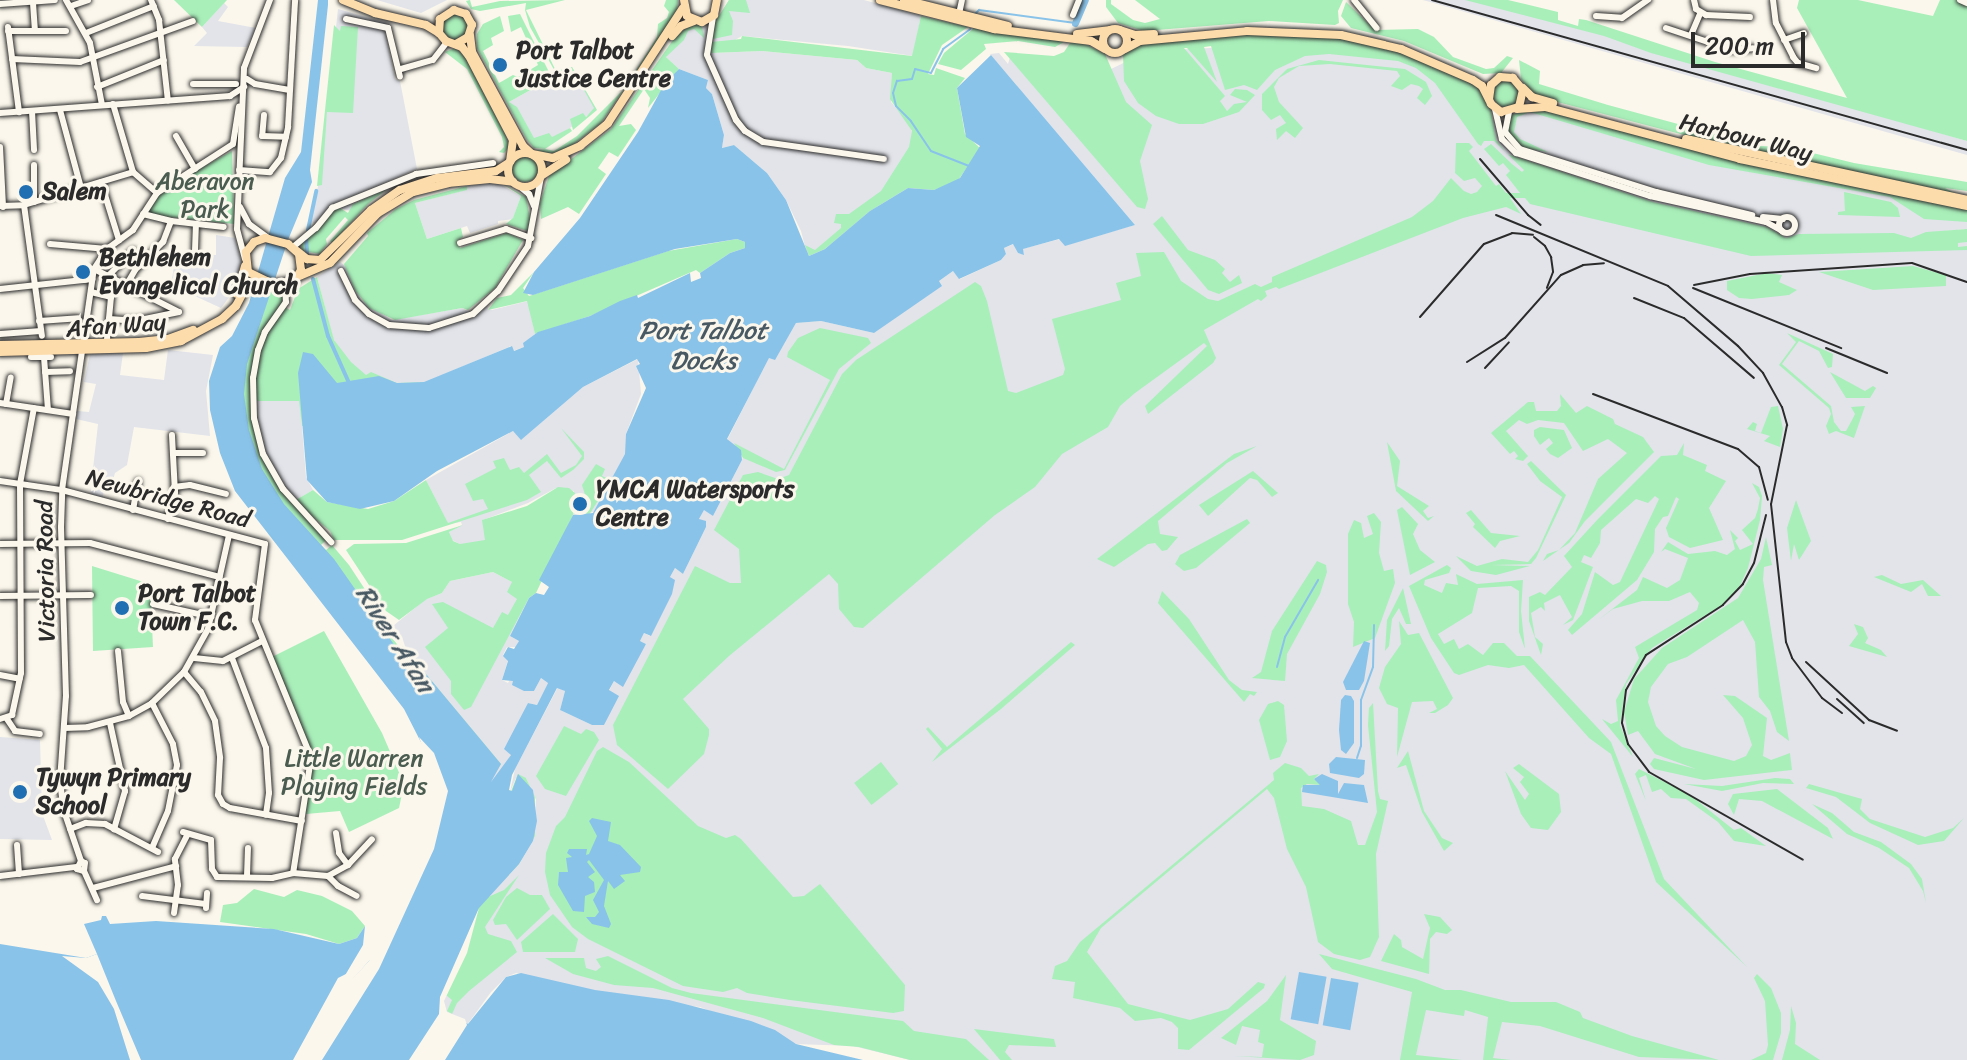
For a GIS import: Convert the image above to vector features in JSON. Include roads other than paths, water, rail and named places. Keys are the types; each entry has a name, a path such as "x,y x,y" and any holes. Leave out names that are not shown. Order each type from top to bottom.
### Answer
{"main road":[{"path":"343,0 375,13 426,25 466,52 510,134 514,150 508,172 516,184"},
{"path":"354,0 421,19 454,10 466,14 472,25 472,52 521,143 541,163 541,177"},
{"path":"880,0 994,29 1091,41 1115,54 1140,41 1247,31 1341,35 1401,49 1479,83 1495,108 1513,110 1523,99 1523,87 1513,78 1480,77 1409,47 1338,29 1267,25 1142,35 1109,30 1090,35 1041,31 904,0"},
{"path":"697,21 683,2 619,107 600,130 559,157 519,154 496,171 438,178 400,190 371,210 320,260 307,259 292,247 268,238 251,245 245,262 258,279 285,284 330,263 378,213 413,192 495,178 531,186 605,133 677,31 713,17 719,2"},
{"path":"439,33 438,23 444,14"},
{"path":"1105,49 1103,39 1109,30"},
{"path":"1120,30 1127,38 1125,49"},
{"path":"452,43 470,35"},
{"path":"1489,99 1489,88 1500,77"},
{"name":"Harbour Way","path":"1523,87 1544,101 1724,149 1967,203"},
{"name":"Harbour Way","path":"1513,110 1545,107 1753,162 1967,203"},
{"path":"292,247 302,262 297,277"},
{"name":"Afan Way","path":"0,352 157,341 198,328 232,302 245,262"},
{"name":"Afan Way","path":"0,345 146,348 181,341 222,319 236,306 248,283 258,279"}],"street":[{"path":"0,4 55,0"},
{"path":"88,0 68,3 86,33 102,105"},
{"path":"245,262 238,235 244,95 249,50 270,0"},
{"path":"239,170 265,172 277,167 286,137 295,0"},
{"path":"959,14 962,0"},
{"path":"1073,15 1079,0"},
{"path":"1354,0 1377,28"},
{"path":"1596,16 1622,18 1648,0"},
{"path":"1691,35 1700,14 1694,0"},
{"path":"1773,0 1772,12 1784,40 1798,63 1812,69"},
{"path":"1960,0 1967,3"},
{"path":"33,3 35,31"},
{"path":"86,33 153,3 161,34 168,101"},
{"path":"1700,14 1751,17"},
{"path":"713,17 708,33 707,55 711,69 736,120 750,135 763,142 884,159"},
{"path":"346,19 388,28 400,73 433,60 452,43"},
{"path":"12,59 80,62 193,21"},
{"path":"697,21 708,33"},
{"path":"19,112 8,29 66,31"},
{"path":"1668,30 1732,50 1750,51"},
{"path":"1784,40 1802,36"},
{"path":"0,42 9,42"},
{"path":"230,146 244,95 249,50"},
{"path":"97,87 164,60"},
{"path":"247,79 255,84 289,90"},
{"path":"195,82 236,84"},
{"path":"228,84 230,96"},
{"path":"0,113 244,95 255,84"},
{"path":"230,96 244,95"},
{"path":"113,104 133,172 157,193"},
{"path":"1495,108 1502,139 1516,153 1650,196 1763,221 1782,231 1789,232 1794,225 1791,219 1760,217 1656,192 1523,150 1510,141 1505,132 1513,110"},
{"path":"60,110 81,188"},
{"path":"24,151 36,150 32,111"},
{"path":"264,115 262,136 286,137"},
{"path":"176,136 195,169"},
{"path":"109,319 135,321 179,312 94,269 107,249 133,230 157,193 243,136"},
{"path":"230,146 241,152"},
{"path":"0,147 1,206 24,205 133,172"},
{"path":"479,154 480,164"},
{"path":"292,247 316,228 332,208 416,174 493,163"},
{"path":"33,168 34,202"},
{"path":"341,271 355,300 383,322 412,328 444,326 473,314 490,301 531,238 541,177"},
{"path":"101,182 119,240"},
{"path":"516,184 530,195 535,222"},
{"path":"239,204 249,224 268,238"},
{"path":"0,334 41,334 24,205"},
{"path":"143,214 171,221 224,227"},
{"path":"1782,231 1779,224 1783,219"},
{"path":"127,284 135,270 163,242 171,221"},
{"path":"195,251 196,224"},
{"path":"460,243 503,229 531,238"},
{"path":"50,244 107,249"},
{"path":"109,275 133,251"},
{"name":"Victoria Road","path":"78,864 60,781 64,728 62,490 79,348 94,269"},
{"path":"0,289 92,279"},
{"path":"285,284 286,304 265,332 256,357 254,418 263,454 283,489 331,542"},
{"path":"91,292 111,297 107,339"},
{"path":"39,321 78,318"},
{"path":"31,357 48,357 45,372 48,410"},
{"path":"45,372 70,371"},
{"path":"11,377 3,403 73,414"},
{"path":"34,408 20,484 20,679 7,717 15,731 40,734"},
{"path":"168,519 174,487 173,453 169,439"},
{"path":"173,453 199,454"},
{"name":"Newbridge Road","path":"0,481 62,490 265,544 255,604 262,641"},
{"path":"133,510 136,484"},
{"path":"174,487 190,485 225,490"},
{"path":"64,728 110,723 129,716 152,703 184,672 194,658 212,617 229,535"},
{"path":"0,544 90,543 220,577"},
{"path":"0,596 91,595"},
{"path":"153,604 212,617"},
{"path":"194,658 209,662 232,658 262,641 308,750 310,765 293,873"},
{"path":"118,651 123,702 129,716"},
{"path":"232,658 266,748 269,793 266,815"},
{"path":"184,672 201,692 215,721 220,758 218,795 223,804 302,821"},
{"path":"0,675 20,679"},
{"path":"70,829 98,823 155,850 168,811 177,765 173,744 152,703"},
{"path":"110,723 125,782 123,802 114,829"},
{"path":"174,913 175,859 185,833 211,840 213,873 217,877 272,878 293,873 328,876 348,865 372,839"},
{"path":"334,837 348,865"},
{"path":"17,845 19,874"},
{"path":"363,848 372,855"},
{"path":"247,876 251,851"},
{"path":"3,875 78,864 93,894 176,866"},
{"path":"328,876 338,886 355,893"},
{"path":"146,895 206,906 207,893"}],"water":[{"name":"Port Talbot Docks","path":"318,0 328,0 328,5 310,170 312,182 288,240 247,364 244,394 249,430 262,469 284,504 334,559 414,673 419,671 416,662 501,764 491,782 511,755 504,749 528,703 537,705 548,683 541,678 534,691 524,691 512,685 513,681 502,680 508,661 503,656 508,647 514,649 519,641 510,636 529,598 536,593 544,595 549,587 539,580 573,515 593,513 625,454 626,434 646,388 636,366 640,364 637,359 583,387 521,440 513,431 437,471 394,501 360,509 327,502 307,480 298,373 303,352 313,354 337,383 379,376 397,383 424,382 512,346 514,351 524,347 523,343 538,332 590,316 637,295 638,298 690,273 691,282 701,278 700,273 730,253 745,248 745,242 737,239 675,249 533,295 523,293 534,272 580,218 638,132 665,83 679,69 708,80 706,88 712,94 724,135 722,148 734,145 767,173 786,200 809,256 825,249 870,211 908,188 934,190 960,178 980,146 966,137 957,88 991,55 1135,225 1065,246 1059,239 1023,249 1024,255 1018,253 1013,244 1004,248 1006,254 1001,260 959,279 953,271 939,281 942,286 874,333 821,321 796,323 775,360 769,358 727,439 741,450 742,460 713,516 704,510 699,519 706,521 706,527 683,574 675,568 670,577 675,580 672,594 651,636 644,633 640,641 646,644 623,687 614,681 609,690 619,696 604,725 592,725 560,710 565,691 557,688 512,775 509,790 512,791 518,774 533,790 537,821 533,841 519,864 479,908 440,1001 442,1011 468,1024 506,977 521,973 595,990 669,1000 751,1021 775,1030 796,1044 863,1060 0,1060 0,944 86,958 97,954 84,924 101,920 102,916 106,916 110,924 156,921 274,929 339,944 357,938 365,926 363,945 334,994 341,992 378,951 425,859 439,814 439,787 430,760 404,709 235,491 220,453 210,410 209,381 220,347 232,336 249,303 285,178 301,152"},
{"path":"1364,641 1370,643 1364,681 1359,690 1346,690 1343,682"},
{"path":"1345,695 1351,696 1354,701 1354,743 1346,754 1341,750 1339,730 1341,700"},
{"path":"1336,757 1365,760 1364,774 1359,778 1330,773 1329,764"},
{"path":"1322,774 1338,781 1338,794 1344,783 1364,785 1368,803 1302,792 1303,785 1320,785 1314,779"},
{"path":"592,818 611,822 608,841 620,845 641,867 640,872 620,875 625,881 614,889 608,881 604,906 611,924 609,928 592,924 586,917 595,917 599,912 593,900 604,880 589,860 587,862 595,872 588,877 594,882 595,892 585,896 584,912 573,911 558,885 559,872 568,872 566,858 572,857 567,853 569,849 587,849 586,855 589,854 597,836 589,821"},
{"path":"1299,972 1327,977 1318,1024 1291,1019"},
{"path":"1331,978 1359,983 1350,1030 1323,1025"}],"waterway":[{"path":"1075,23 1085,0"},
{"path":"975,14 979,10 1075,23"},
{"path":"969,166 931,151 911,121 896,106 893,93 897,81 912,79 915,69 931,73 943,49 971,29"},
{"path":"308,230 316,191"},
{"path":"306,237 307,253"},
{"path":"313,279 328,336 349,383"},
{"path":"1277,667 1285,637 1318,580"},
{"path":"1357,758 1361,746 1361,700 1373,667 1374,625"}],"railway":[{"path":"1432,0 1967,150"},
{"path":"1480,159 1528,215 1541,225"},
{"path":"1496,215 1668,286 1738,346 1763,373 1782,407 1787,425 1771,504 1786,642 1792,658 1822,698 1842,713"},
{"path":"1420,317 1484,244 1512,233 1533,235"},
{"path":"1534,237 1545,246 1551,257 1553,272 1547,288"},
{"path":"1467,362 1505,338 1561,275 1583,265 1604,263"},
{"path":"1694,285 1750,274 1912,263 1967,282"},
{"path":"1693,288 1841,348"},
{"path":"1634,298 1684,318 1754,378"},
{"path":"1485,368 1509,342"},
{"path":"1826,348 1887,373"},
{"path":"1593,394 1738,449 1759,467 1768,500"},
{"path":"1766,515 1754,563 1743,584 1723,605 1646,655 1626,690 1622,723 1628,744 1649,772 1803,860"},
{"path":"1806,662 1869,720 1897,731"},
{"path":"1837,699 1864,723"}],"place":[{"name":"Port Talbot Justice Centre","path":"500,65"},
{"name":"Salem","path":"26,192"},
{"name":"Bethlehem Evangelical Church","path":"83,272"},
{"name":"YMCA Watersports Centre","path":"580,504"},
{"name":"Port Talbot Town F.C.","path":"122,608"},
{"name":"Tywyn Primary School","path":"20,792"}],"park label":[{"name":"Aberavon Park","path":"205,196"},
{"name":"Little Warren Playing Fields","path":"354,773"}],"water label":[{"name":"River Afan","path":"395,639"}]}
